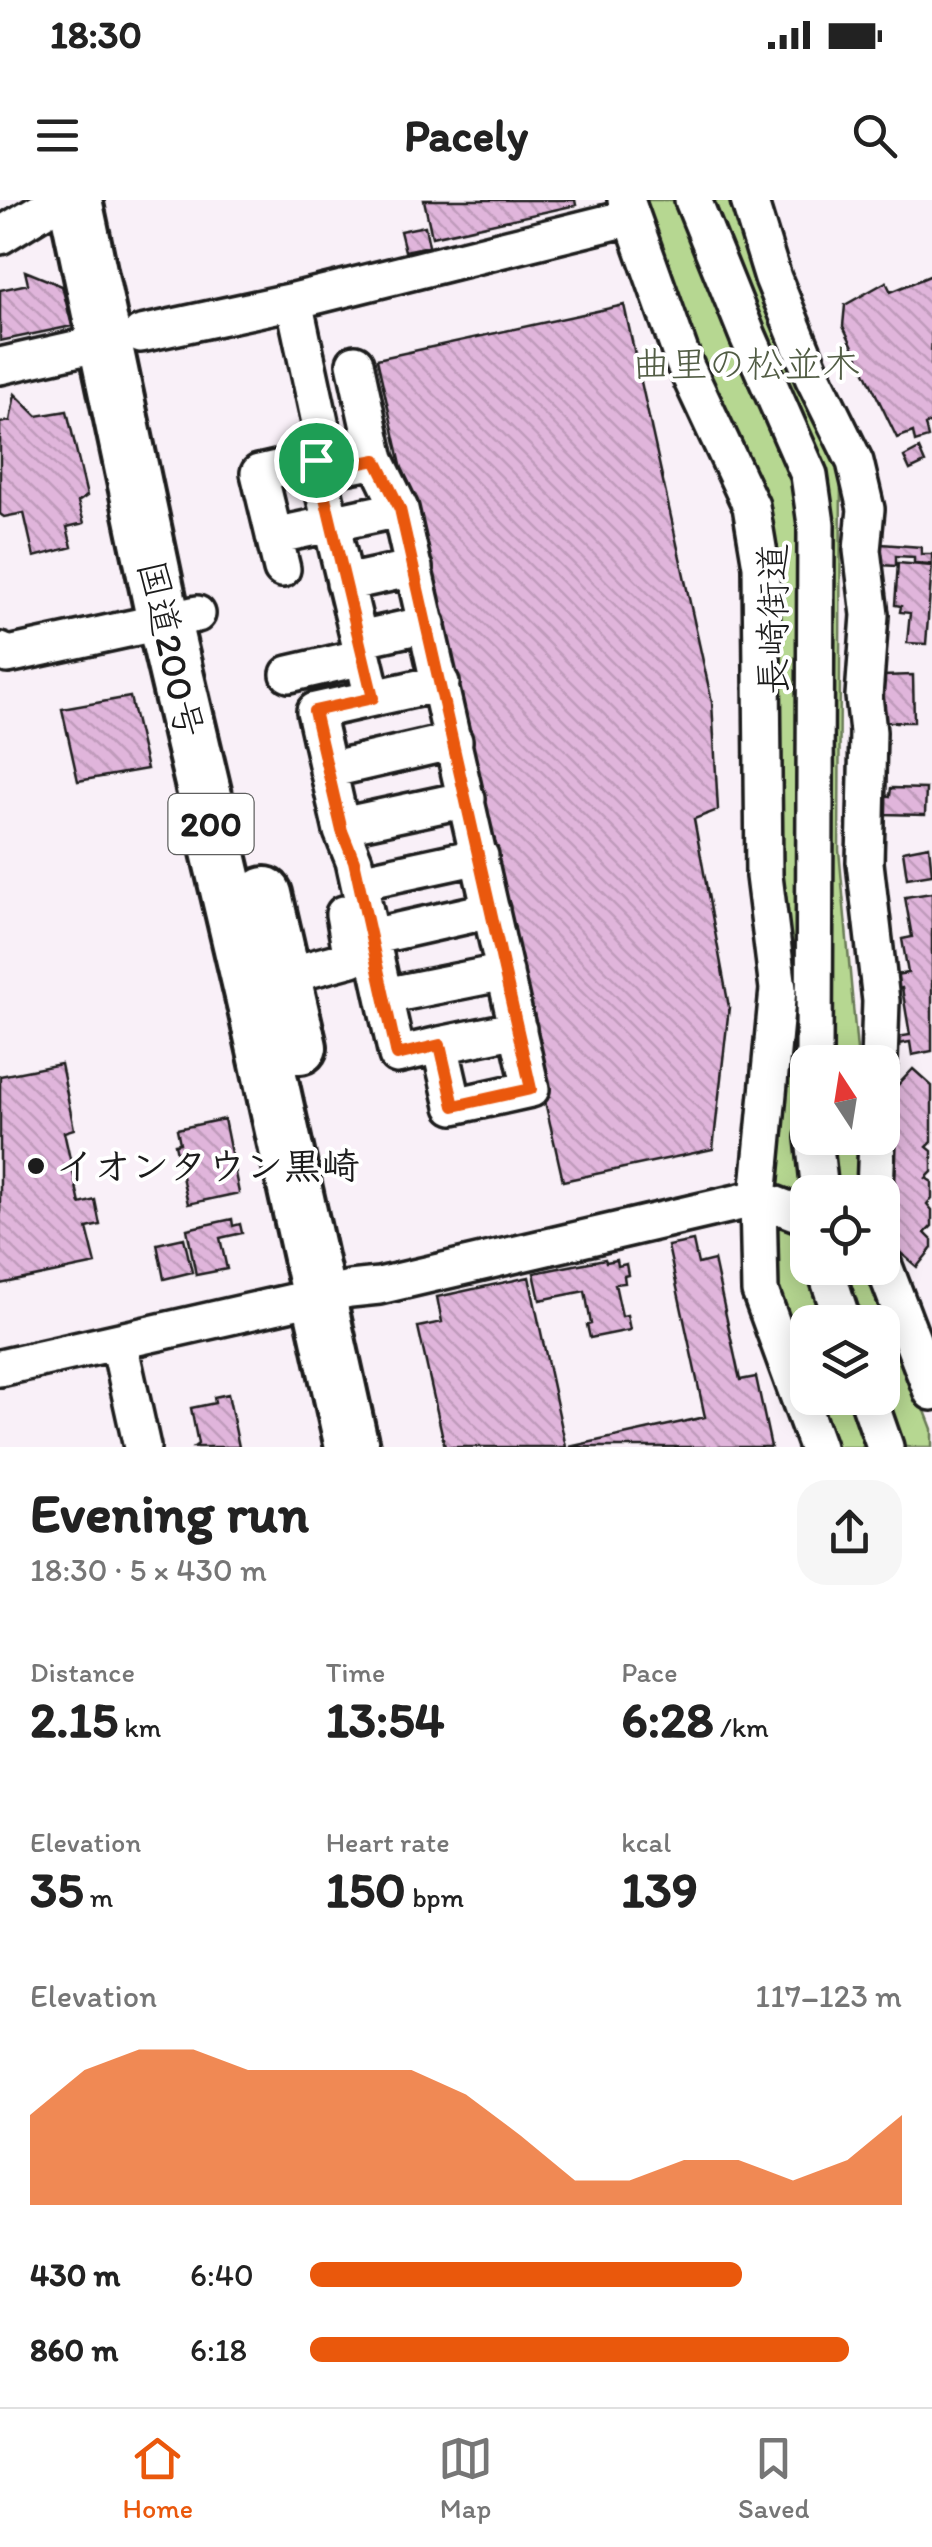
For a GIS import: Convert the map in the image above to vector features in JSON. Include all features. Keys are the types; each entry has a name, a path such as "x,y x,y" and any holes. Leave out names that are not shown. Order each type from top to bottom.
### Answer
{"highway":[{"name":"国道200号","path":"75,200 124,338"},
{"name":"国道200号","path":"110,200 124,338 181,618 335,1294 384,1447"},
{"name":"国道200号","path":"181,618 285,976 335,1294 352,1447"}],"street":[{"path":"0,236 59,200"},
{"name":"長崎街道","path":"693,200 746,334 810,474 816,524 814,1045"},
{"path":"749,200 773,278 812,376 855,462 866,509 862,550 870,615 864,696 868,732 866,863 881,1000 880,1045"},
{"path":"0,366 294,301 629,208 684,363 751,506 761,566 764,876 778,988 758,1198 760,1292 817,1447"},
{"path":"294,301 331,523 373,698"},
{"path":"355,363 376,460 400,509 531,1089 454,1106 440,1045"},
{"path":"376,460 259,472 278,552 331,523 400,509"},
{"path":"345,583 414,568"},
{"path":"0,652 8,655 181,618"},
{"path":"289,674 427,624"},
{"path":"441,684 314,711 341,826 357,872 397,1055 518,1029"},
{"path":"328,770 454,741"},
{"path":"341,826 467,799"},
{"path":"285,976 352,958 338,881 357,872 480,856"},
{"path":"371,937 492,910"},
{"path":"384,996 505,972"},
{"path":"0,1368 758,1198 790,1210"},
{"path":"891,1285 932,1392"},
{"path":"119,1343 142,1447"},
{"path":"874,1415 885,1447"}],"green space":[{"name":"曲里の松並木","path":"640,200 736,200 841,464 839,850 856,1045 790,1045 790,1155 866,1155 866,1175 790,1175 790,1285 877,1285 884,1305 790,1305 790,1346 770,1291 772,530 695,361"},
{"name":"曲里の松並木","path":"900,1346 932,1429 932,1447 829,1447 817,1415 900,1415"}],"building":[{"path":"424,200 575,200 576,205 432,237"},
{"path":"425,226 429,246 405,251 400,231"},
{"path":"25,271 62,286 72,326 0,341 0,290 28,284"},
{"path":"932,275 931,422 925,425 928,438 915,442 913,432 897,438 843,326 845,305 886,282 891,292"},
{"path":"624,305 712,702 718,810 694,819 729,1007 713,1149 563,1181 377,359"},
{"path":"15,394 37,416 67,411 87,496 78,502 84,523 67,527 72,547 34,557 24,513 4,517 0,514 0,423 10,421"},
{"path":"919,449 925,463 910,470 904,457"},
{"path":"881,544 921,547 921,554 932,554 932,564 896,556 896,566 880,565"},
{"path":"898,563 932,566 926,644 907,643 910,613 900,612 901,606 895,605"},
{"path":"913,675 914,722 883,722 882,676"},
{"path":"130,697 147,769 78,781 62,709"},
{"path":"891,788 926,789 925,815 882,814 882,795 890,796"},
{"path":"929,846 932,874 907,878 903,851"},
{"path":"932,893 932,1051 912,1055 910,1042 898,1044 897,1037 910,1035 902,988 898,989 895,975 908,973 902,939 912,937 905,897"},
{"name":"イオンタウン黒崎","path":"61,1064 74,1129 64,1132 80,1204 95,1200 100,1225 87,1228 96,1264 0,1284 0,1076"},
{"path":"913,1069 932,1086 932,1142 927,1147 932,1151 932,1172 926,1178 932,1182 932,1198 927,1204 932,1210 932,1226 925,1233 932,1240 932,1248 917,1267 900,1252 900,1175 894,1175 894,1155 900,1155 900,1083"},
{"path":"224,1119 239,1193 188,1204 175,1144 180,1143 177,1129"},
{"path":"232,1219 233,1226 240,1224 242,1233 220,1238 227,1269 196,1275 187,1229"},
{"path":"184,1238 192,1272 164,1279 157,1244"},
{"path":"693,1241 698,1264 714,1260 740,1380 756,1377 771,1447 569,1447 705,1417 668,1246"},
{"path":"617,1260 618,1266 626,1264 625,1283 615,1284 622,1316 627,1315 630,1330 590,1338 585,1291 540,1300 534,1273"},
{"path":"529,1277 566,1447 445,1447 418,1327 442,1322 437,1297"},
{"path":"228,1394 239,1447 194,1447 198,1444 191,1408 215,1403 214,1397"}],"place":[{"name":"イオンタウン黒崎","path":"36,1166"}],"route":[{"path":"316,460 330,469 376,460 400,509 531,1089 454,1106 440,1045 397,1055 354,861 342,831 314,711 373,698 316,460"}]}
